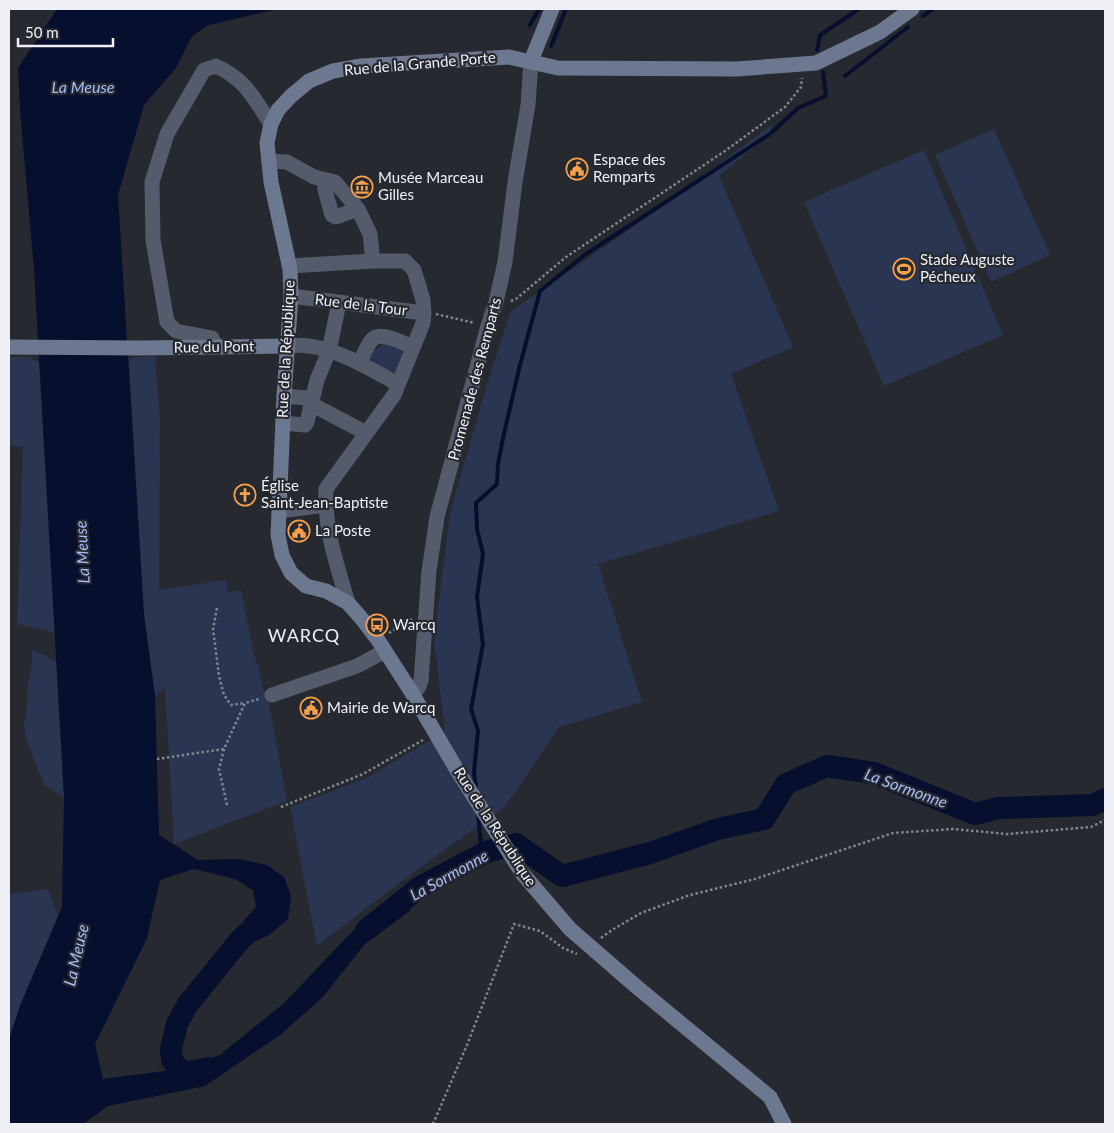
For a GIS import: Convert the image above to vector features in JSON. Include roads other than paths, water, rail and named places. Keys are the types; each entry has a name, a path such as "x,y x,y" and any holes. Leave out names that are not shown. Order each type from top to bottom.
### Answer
{"main road":[{"path":"531,61 552,9"},
{"name":"Rue de la Grande Porte","path":"271,124 278,110 290,96 310,81 333,71 361,66 509,56 558,68 737,69 803,64 816,62 880,32 912,9"},
{"name":"Rue de la République","path":"271,124 267,143 272,188 289,266 291,296 284,396 278,535 282,555 291,574 306,586 326,591 348,603 362,619 412,694 522,873 570,929 770,1097 784,1124"},
{"name":"Rue du Pont","path":"10,347 288,346"}],"street":[{"name":"Promenade des Remparts","path":"412,694 418,688 421,680 425,637 424,618 437,517 506,262 515,182 528,105 531,61"},
{"path":"216,347 212,338 176,332 167,322 153,240 152,182 167,134 204,70 216,66 232,74 247,87 271,124"},
{"path":"269,161 287,162 314,177 335,182 358,209 370,234 373,261"},
{"path":"325,180 325,190 332,215 336,217 358,209"},
{"path":"289,266 405,261 414,270 422,300 424,316 394,395 326,489 325,505 329,534 348,603"},
{"name":"Rue de la Tour","path":"291,296 424,316"},
{"path":"283,423 305,425 307,422 317,380 329,351 339,303"},
{"path":"360,363 371,340 376,336 382,336 413,347"},
{"path":"288,346 299,345 329,351 360,363 398,384"},
{"path":"284,396 307,398 366,433"},
{"path":"280,511 325,505"},
{"path":"272,695 357,666 381,646"}],"water":[{"name":"La Meuse","path":"57,9 278,9 209,25 192,36 176,68 144,105 118,195 144,615 155,696 159,835 198,860 239,859 267,865 284,877 291,896 288,919 269,935 247,945 244,920 256,907 253,890 235,879 194,869 160,880 147,938 95,1044 103,1079 172,1070 220,1055 283,1004 371,912 411,910 365,944 323,997 280,1035 205,1086 108,1106 83,1124 9,1124 9,1039 20,1006 62,907 64,797 34,269 18,68"}],"waterway":[{"path":"530,25 539,9"},
{"path":"551,46 566,9"},
{"path":"817,50 820,35 859,9"},
{"path":"923,16 933,9"},
{"path":"845,76 908,27"},
{"path":"476,789 474,772 478,731 471,709 483,644 477,597 483,554 477,529 476,503 497,484 498,464 503,438 540,291 586,254 770,134 798,108 826,96 823,72"},
{"name":"La Sormonne","path":"366,930 420,887 486,852 516,844 562,876 650,853 718,829 764,819 786,784 827,766 874,773 975,814 999,808 1093,805 1105,799"},
{"path":"478,814 482,854"},
{"name":"La Sormonne","path":"207,1068 182,1072 172,1060 171,1049 177,1024 188,1004 240,940 268,914"}],"place":[{"name":"Espace des Remparts","path":"577,169"},
{"name":"Musée Marceau Gilles","path":"362,187"},
{"name":"Stade Auguste Pécheux","path":"904,269"},
{"name":"Église Saint-Jean-Baptiste","path":"245,495"},
{"name":"La Poste","path":"299,531"},
{"name":"Warcq","path":"377,625"},
{"name":"Mairie de Warcq","path":"311,708"}],"district":[{"name":"WARCQ","path":"304,636"}]}
